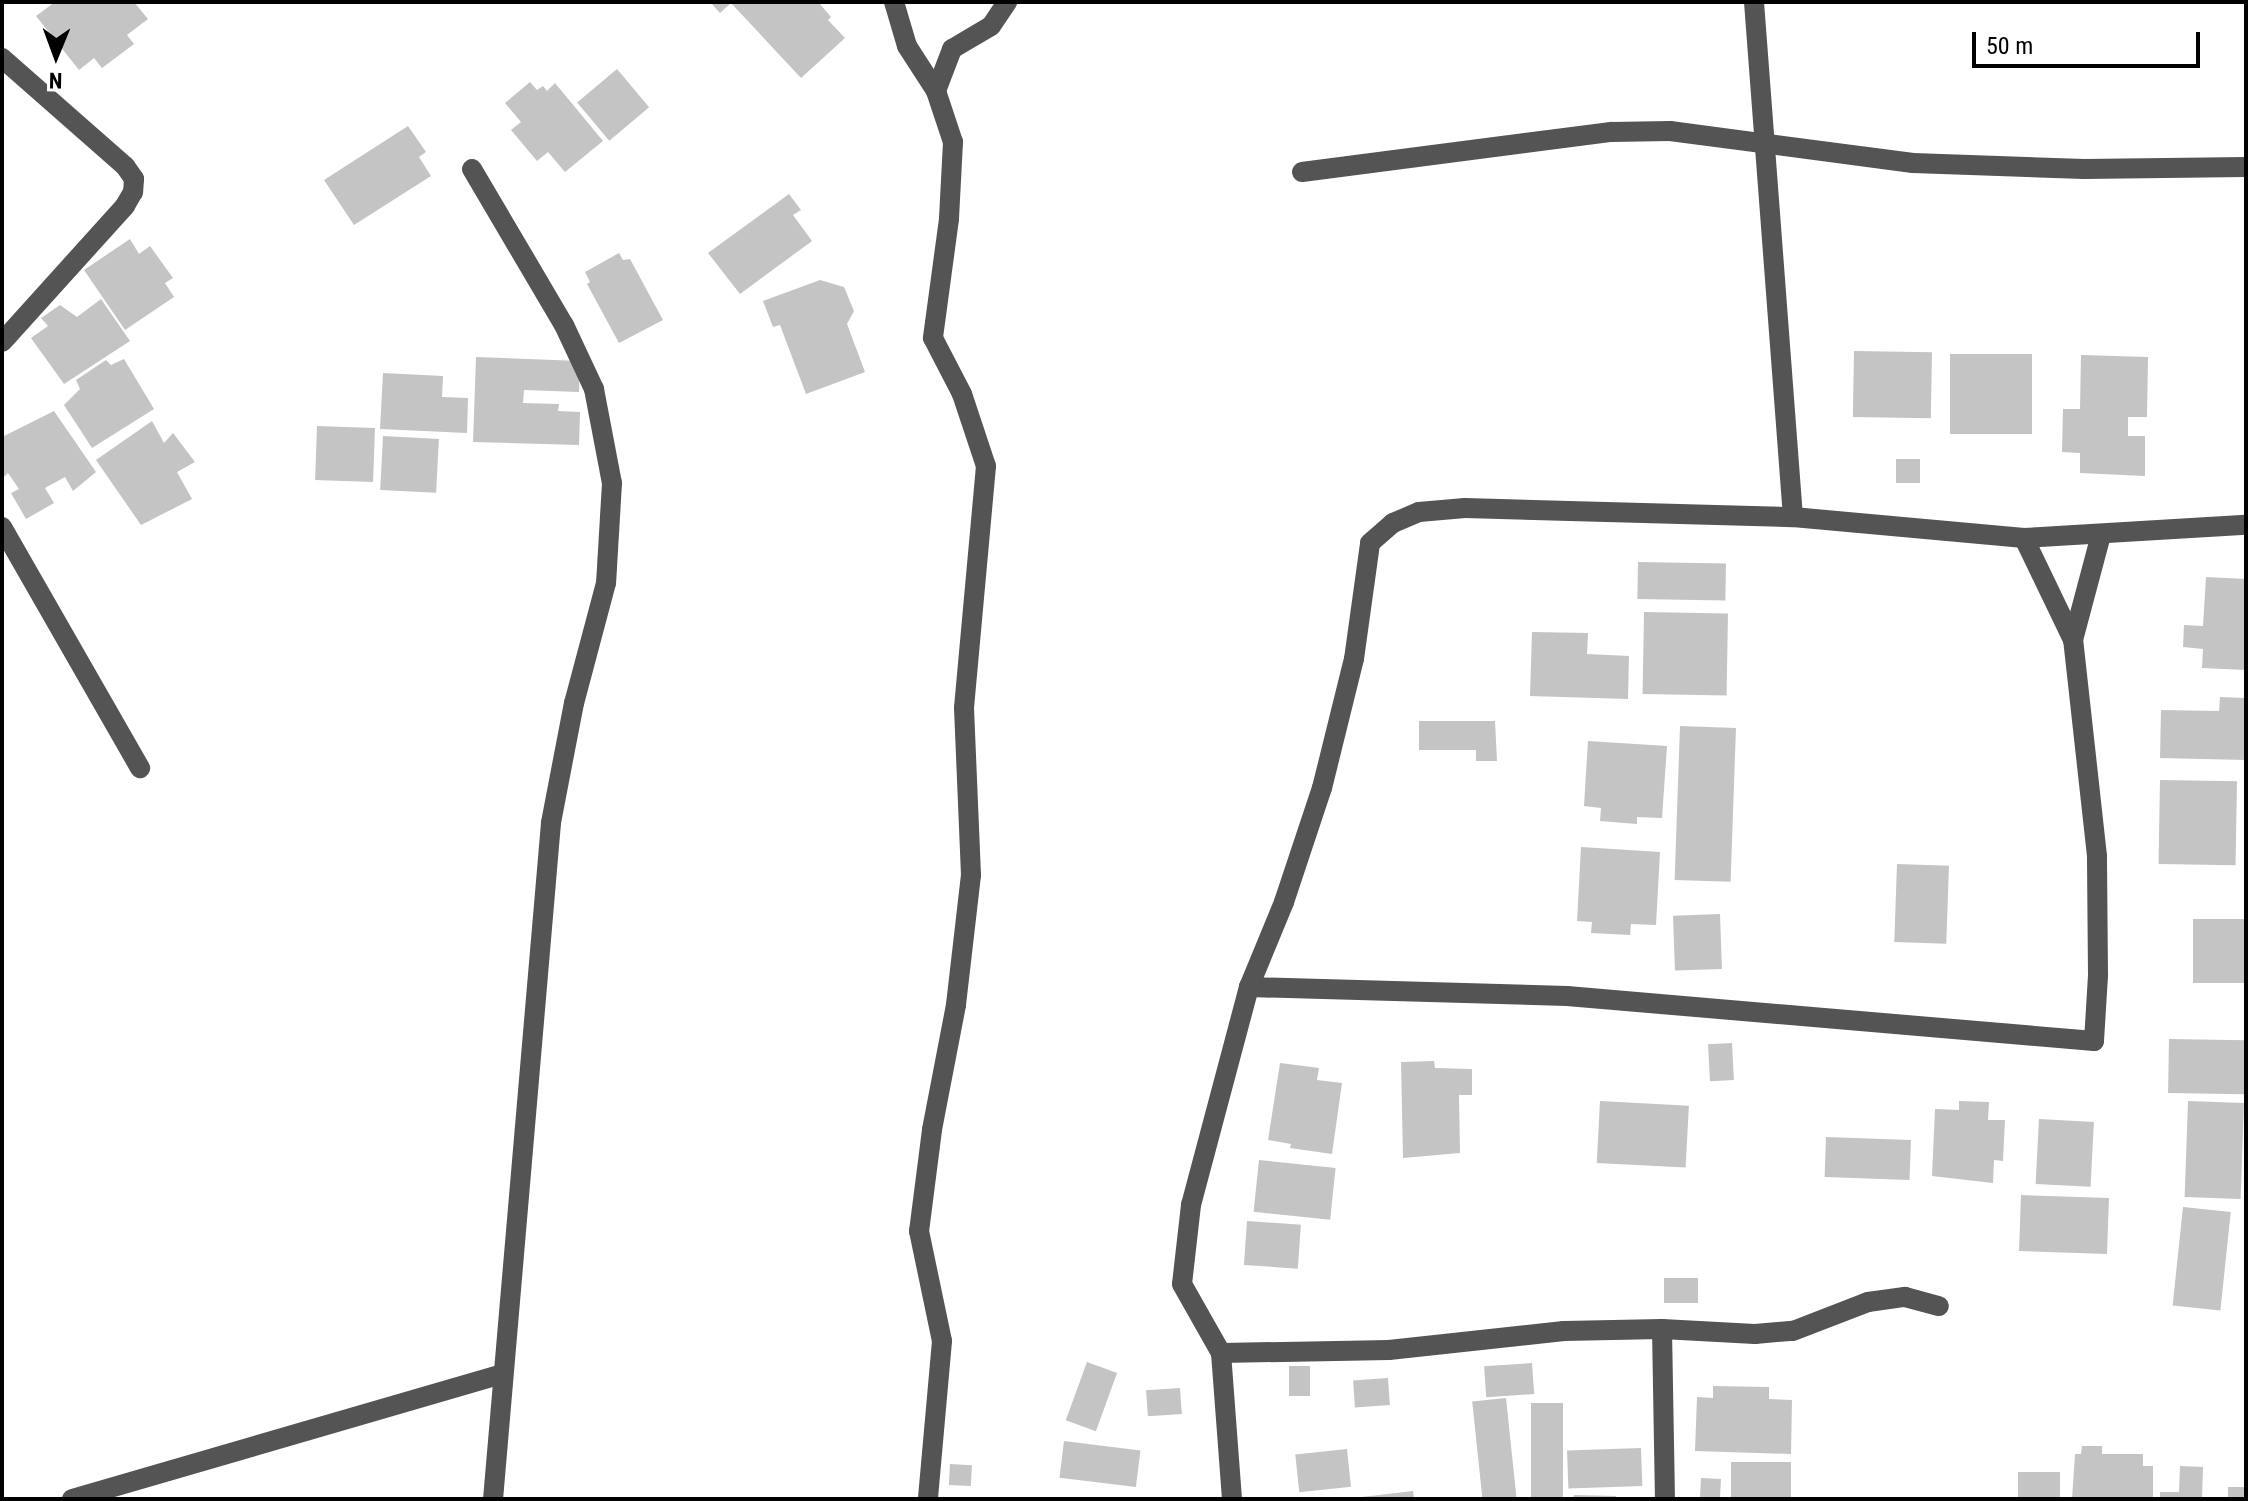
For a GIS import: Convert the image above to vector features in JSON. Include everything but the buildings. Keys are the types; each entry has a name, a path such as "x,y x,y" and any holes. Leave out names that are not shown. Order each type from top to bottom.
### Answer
{"street":[{"path":"894,2 907,46 936,91 953,142 949,219 933,338 962,394 986,466 964,708 971,875 956,1005 932,1130 919,1231 942,1341 928,1499"},
{"path":"936,91 952,49 991,26 1007,2"},
{"path":"1754,2 1793,517"},
{"path":"2,58 125,166 134,179 133,192 125,206 2,342"},
{"path":"1302,172 1611,132 1670,131 1913,163 2084,169 2246,167"},
{"path":"472,169 564,325 594,389 612,483 606,583 574,703 551,823 493,1499"},
{"path":"1232,1499 1221,1353 1182,1284 1191,1205 1249,987 1284,902 1322,788 1354,659 1370,543 1393,523 1419,512 1465,508 1793,517 2024,538 2246,525"},
{"path":"2,527 140,768"},
{"path":"2073,640 2101,535"},
{"path":"1249,987 1567,996 2094,1041 2098,975 2097,856 2073,640 2024,538"},
{"path":"1221,1353 1389,1350 1564,1331 1662,1329 1755,1334 1793,1331 1868,1302 1905,1297 1939,1306"},
{"path":"1662,1329 1665,1499"},
{"path":"72,1499 502,1374"}]}
